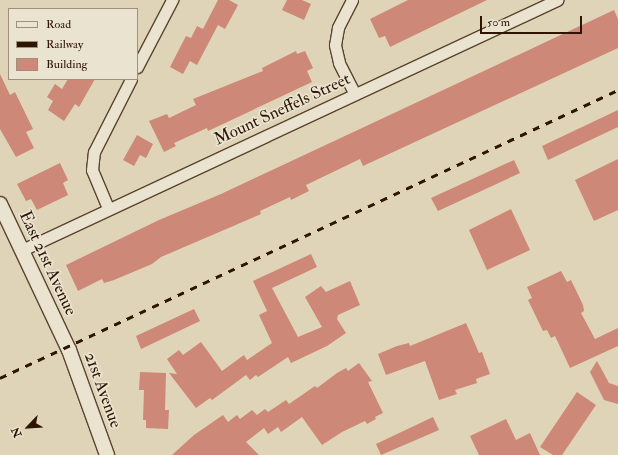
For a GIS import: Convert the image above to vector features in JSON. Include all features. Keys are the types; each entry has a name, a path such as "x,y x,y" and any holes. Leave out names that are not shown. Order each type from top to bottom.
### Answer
{"street":[{"path":"138,65 172,0"},
{"path":"352,0 338,28 335,45 339,63 355,94"},
{"name":"Mount Sneffels Street","path":"22,250 108,208 557,0"},
{"path":"108,208 92,170 94,152 130,80"},
{"name":"East 21st Avenue","path":"0,204 63,338"},
{"name":"21st Avenue","path":"63,338 107,455"}],"building":[{"path":"218,0 229,0 238,5 225,29 218,25 197,65 190,61 183,74 170,67 186,36 191,38 197,26 203,29"},
{"path":"287,0 302,0 311,4 304,20 282,10"},
{"path":"408,0 487,0 390,47 385,36 379,38 370,19"},
{"path":"614,10 618,19 618,48 363,166 360,159 306,185 309,191 291,200 290,197 260,211 261,214 161,257 152,264 104,283 102,279 78,291 66,265 159,220 221,194"},
{"path":"296,51 297,54 305,51 313,68 307,71 312,82 208,131 207,128 174,143 176,146 164,152 149,121 167,114 169,118 196,105 193,99 263,71 262,68"},
{"path":"0,74 10,95 15,92 33,129 26,132 34,148 16,157 0,129"},
{"path":"67,80 94,80 79,107 75,104 64,121 48,110 53,101 47,97 55,84 62,89"},
{"path":"618,110 618,127 548,160 542,146"},
{"path":"137,135 153,144 146,158 140,155 134,166 123,160"},
{"path":"618,159 618,210 594,221 575,180"},
{"path":"514,160 520,173 438,211 431,198"},
{"path":"60,163 68,180 63,183 68,195 37,210 31,199 26,201 17,184"},
{"path":"511,209 530,250 487,270 469,230"},
{"path":"311,254 317,267 272,288 298,337 322,327 305,297 321,286 326,292 350,281 360,305 338,315 337,319 346,333 327,346 291,363 288,357 258,377 256,375 250,380 246,375 212,400 210,398 196,408 169,373 177,374 167,359 179,350 183,355 201,342 222,371 244,355 247,360 272,343 259,315 267,311 253,281"},
{"path":"561,271 567,282 571,280 583,305 584,311 581,313 595,339 618,328 618,346 570,368 555,336 551,338 547,330 543,331 528,300 532,298 527,287"},
{"path":"194,309 200,321 141,349 136,336"},
{"path":"466,323 479,353 482,352 490,374 476,379 477,383 455,390 457,394 439,400 425,361 386,375 378,354 409,343 410,346"},
{"path":"597,361 609,383 618,386 618,404 604,400 590,372"},
{"path":"359,363 372,381 368,382 383,413 375,417 376,419 367,424 365,421 342,432 322,445 302,417 281,432 278,427 268,434 264,428 246,442 259,455 172,455 194,435 223,415 228,422 237,415 240,419 252,410 257,415 265,409 268,412 286,400 289,404 315,386 317,388 337,373 346,368 348,371"},
{"path":"140,372 166,373 165,410 169,410 168,429 146,428 146,420 143,420 144,390 139,390"},
{"path":"577,392 596,405 562,455 553,455 540,447"},
{"path":"433,417 439,430 381,455 376,444"},
{"path":"506,419 516,440 530,433 540,455 479,455 470,436"}],"railway":[{"path":"0,378 618,90"}]}
